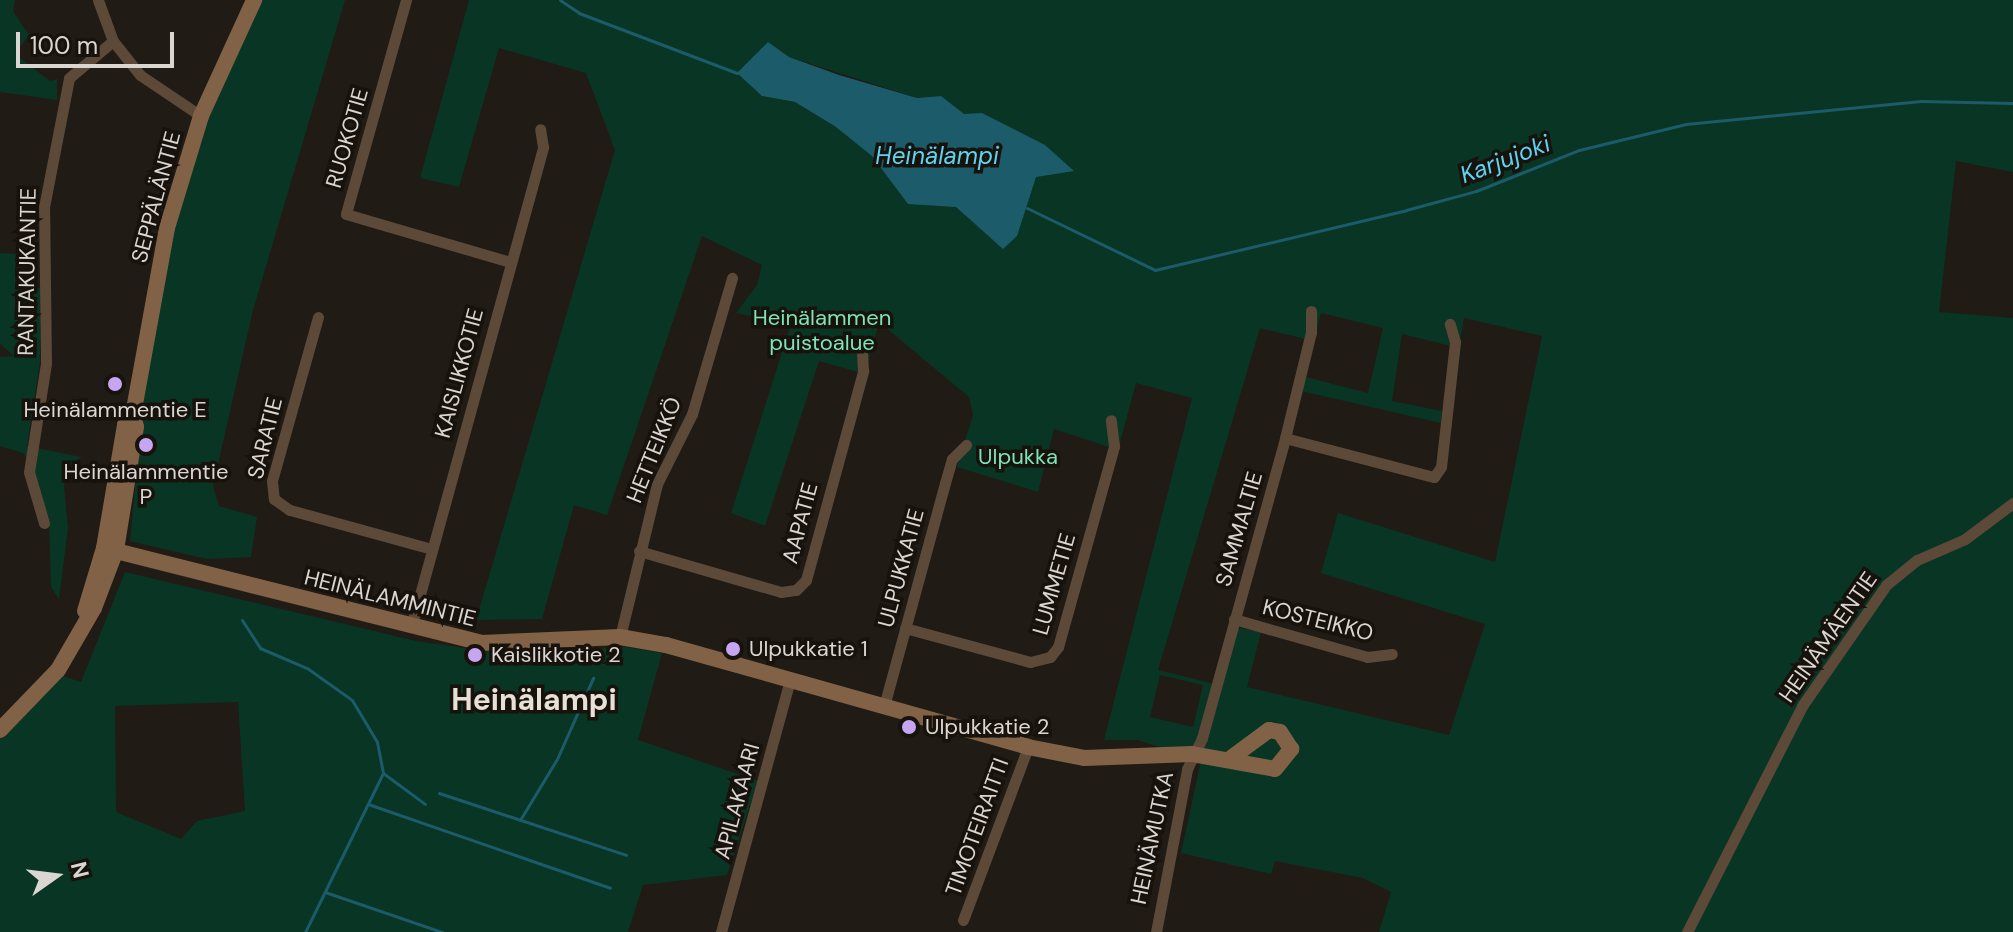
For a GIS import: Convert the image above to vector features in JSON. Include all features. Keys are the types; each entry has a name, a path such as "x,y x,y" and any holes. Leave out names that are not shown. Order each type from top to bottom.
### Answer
{"street":[{"path":"98,0 113,41 148,84 201,116"},
{"name":"SEPPÄLÄNTIE","path":"0,730 58,670 85,616 94,608 136,427 133,415 167,228 201,116 254,0"},
{"name":"RUOKOTIE","path":"406,0 346,214 510,262"},
{"name":"RANTAKUKANTIE","path":"44,523 30,488 29,458 46,363 44,207 69,78 113,41"},
{"name":"KAISLIKKOTIE","path":"411,627 543,147 540,129"},
{"name":"HETTEIKKÖ","path":"620,637 657,484 692,414 732,278"},
{"name":"SAMMALTIE","path":"1192,754 1202,738 1285,438 1311,332 1311,311"},
{"name":"SARATIE","path":"318,317 272,481 274,499 290,510 432,549"},
{"path":"1285,438 1434,477 1441,467 1455,342 1450,324"},
{"name":"AAPATIE","path":"639,551 781,592 796,590 806,580 863,371 862,351"},
{"name":"LUMMETIE","path":"905,628 1030,662 1050,657 1058,647 1114,446 1111,420"},
{"name":"ULPUKKATIE","path":"884,706 952,459 966,445"},
{"name":"HEINÄMÄENTIE","path":"1687,932 1802,706 1886,585 1898,572 1965,539 2013,503"},
{"name":"HEINÄLAMMINTIE","path":"110,549 481,643 620,637 790,679 1028,747 1084,758 1192,754 1231,758"},
{"name":"KOSTEIKKO","path":"1234,619 1367,657 1392,654"},
{"name":"APILAKAARI","path":"721,932 790,679"},
{"name":"TIMOTEIRAITTI","path":"963,920 1028,747"},
{"name":"HEINÄMUTKA","path":"1156,932 1192,754"}],"green space":[{"path":"0,0 15,0 13,11 29,35 15,54 50,81 57,79 57,100 0,92"},
{"path":"262,0 345,0 253,310 213,486 219,506 257,517 251,557 207,559 130,541 146,369 164,263 213,105"},
{"path":"469,0 2013,0 2013,172 1956,161 1939,312 2013,318 2013,932 1379,932 1391,892 1363,878 1275,861 1271,874 1181,853 1201,761 1138,740 1104,740 1192,398 1136,383 1118,450 1054,429 1038,492 957,467 973,415 969,397 879,322 865,374 819,361 765,526 731,513 791,324 736,313 757,285 762,265 702,236 607,515 574,505 542,619 476,620 615,150 586,73 499,48 459,187 420,178","holes":["789,57 917,98 941,96 836,127 795,102 762,96","1321,313 1383,328 1368,393 1306,377 1301,391 1441,423 1442,411 1392,401 1402,334 1459,348 1464,318 1542,336 1495,562 1338,513 1321,573 1485,624 1449,735 1247,687 1261,632 1234,627 1219,685 1158,670 1260,328 1314,341","1160,675 1203,685 1193,727 1150,717"]},
{"path":"0,253 19,254 23,285 40,288 40,362 27,446 81,457 67,469 64,486 68,528 59,599 51,587 49,518 36,502 32,463 23,453 0,446 0,357 14,356 0,344"},
{"path":"125,572 416,641 514,655 625,647 662,653 638,740 758,781 727,875 643,885 628,932 0,932 0,738 59,675 81,682","holes":["238,702 245,811 197,821 181,839 116,812 115,706"]}],"water":[{"name":"Heinälampi","path":"768,42 789,57 839,75 917,98 941,96 964,114 982,113 1045,145 1074,171 1036,177 1017,236 1003,249 956,207 908,204 872,156 836,127 795,102 762,96 737,73"}],"waterway":[{"path":"560,0 579,13 737,73"},
{"name":"Karjujoki","path":"1027,208 1155,270 1476,191 1579,150 1686,124 1921,101 2013,103"},
{"path":"242,620 260,648 307,668 352,700 377,742 383,773 305,932"},
{"path":"520,820 557,759 593,678"},
{"path":"383,773 425,804"},
{"path":"439,793 626,855"},
{"path":"368,804 610,888"},
{"path":"325,892 442,932"}],"place":[{"name":"Heinälammentie E","path":"115,384"},
{"name":"Heinälammentie P","path":"146,445"},
{"name":"Ulpukkatie 1","path":"733,649"},
{"name":"Kaislikkotie 2","path":"475,655"},
{"name":"Ulpukkatie 2","path":"909,727"}],"district":[{"name":"Heinälampi","path":"534,700"}],"park label":[{"name":"Heinälammen puistoalue","path":"822,330"},
{"name":"Ulpukka","path":"1018,457"}]}
